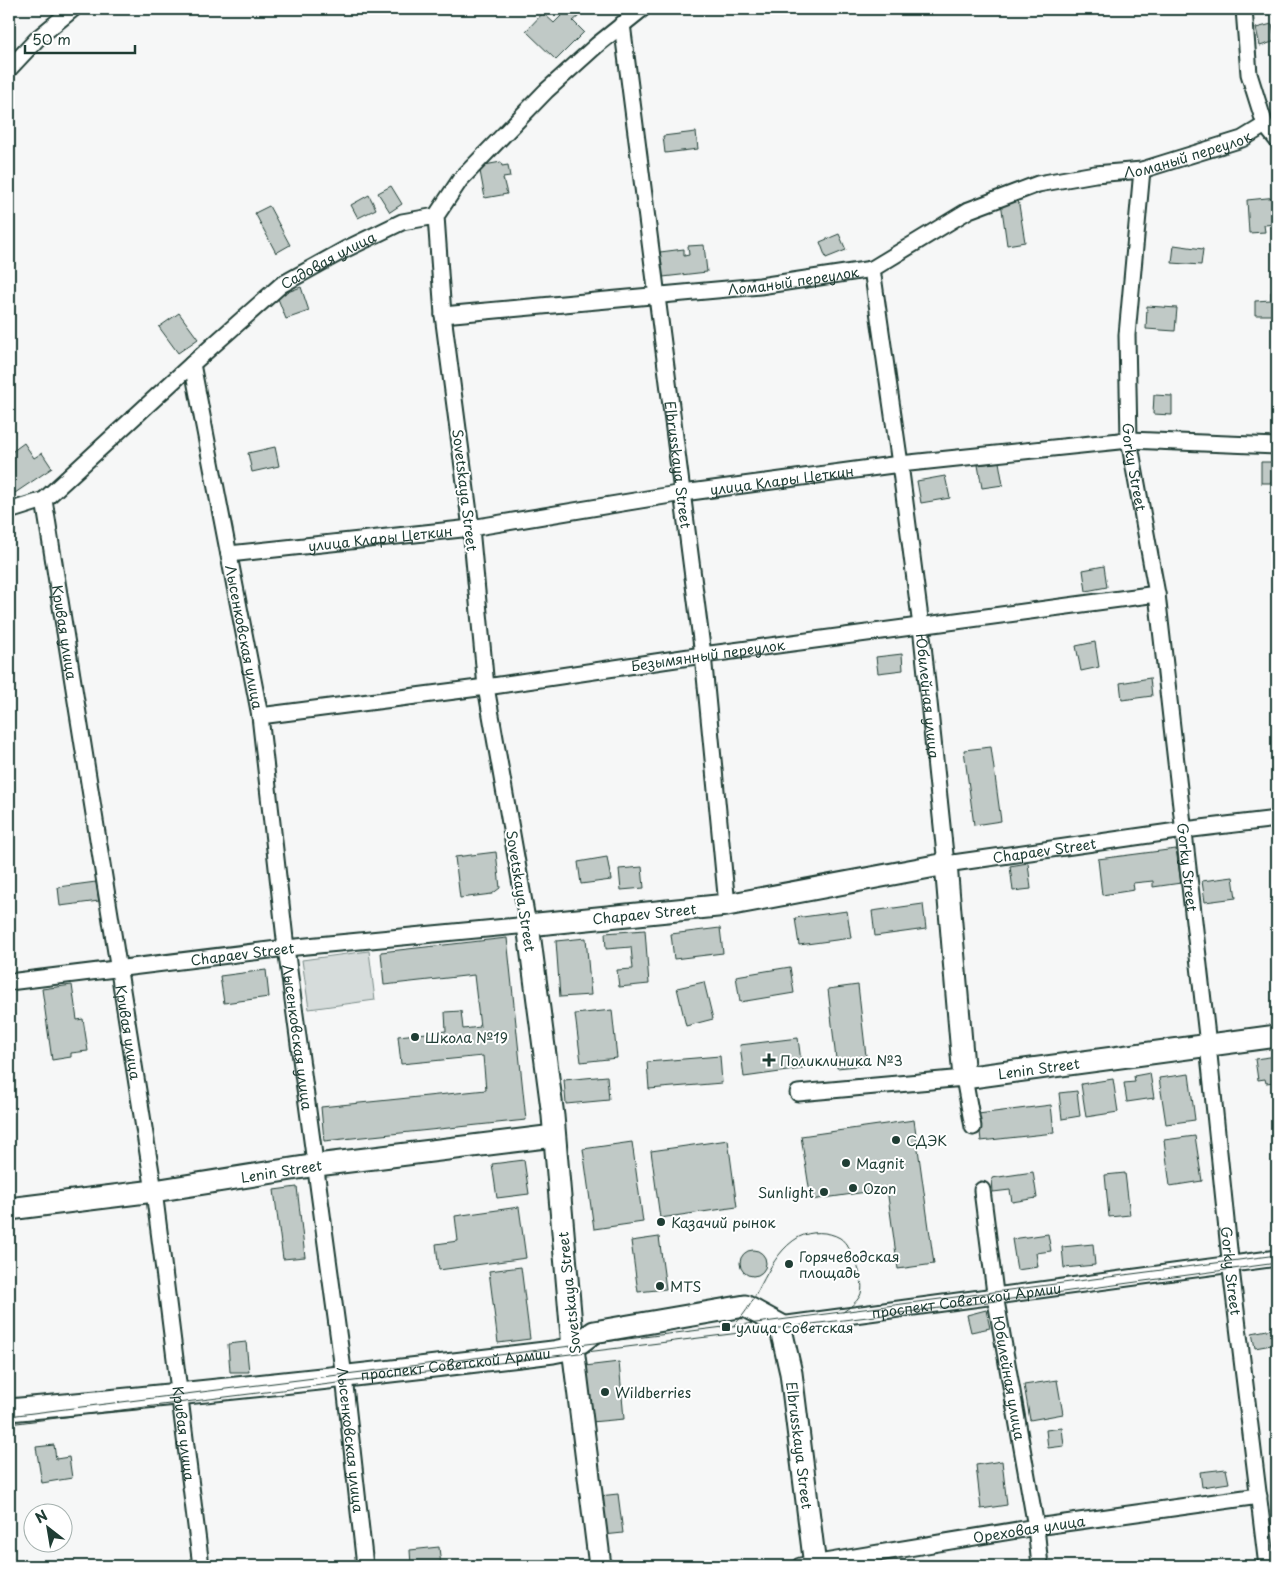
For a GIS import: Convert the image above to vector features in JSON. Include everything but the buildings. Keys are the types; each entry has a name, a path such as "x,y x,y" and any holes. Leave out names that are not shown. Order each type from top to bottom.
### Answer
{"main road":[{"name":"Chapaev Street","path":"528,924 727,905 946,864"},
{"name":"Юбилейная улица","path":"946,864 964,1078"},
{"name":"Sovetskaya Street","path":"528,924 553,1116 573,1348 600,1566"},
{"name":"Lenin Street","path":"964,1078 1277,1036"},
{"name":"Lenin Street","path":"9,1209 154,1191 316,1165 554,1136"},
{"name":"проспект Советской Армии","path":"9,1410 180,1395 553,1352 573,1348 594,1332 746,1306 780,1324"},
{"name":"Elbrusskaya Street","path":"780,1324 791,1373 810,1566"}],"street":[{"path":"9,69 39,37 73,9"},
{"path":"436,216 460,180 546,91 622,24 642,9"},
{"path":"1244,9 1249,74 1265,125 1277,140"},
{"name":"Elbrusskaya Street","path":"622,24 703,655 727,905"},
{"name":"Ломаный переулок","path":"443,315 760,286 872,269 969,210 1038,184 1095,174 1142,170 1242,139 1265,125"},
{"name":"Gorky Street","path":"1142,170 1127,335 1129,440 1157,594 1208,1045 1230,1265 1267,1566"},
{"name":"Sovetskaya Street","path":"436,216 443,315 471,528 486,687 528,924"},
{"name":"Садовая улица","path":"9,512 44,500 281,285 346,249 402,222 436,216"},
{"name":"Юбилейная улица","path":"872,269 900,464 946,864"},
{"name":"Лысенковская улица","path":"192,364 260,716 286,948 344,1377 365,1566"},
{"name":"улица Клары Цеткин","path":"229,554 471,528 683,493 900,464 1129,440 1277,446"},
{"name":"Кривая улица","path":"44,500 154,1191 201,1566"},
{"name":"Безымянный переулок","path":"260,716 486,687 703,655 1157,594"},
{"name":"Chapaev Street","path":"946,864 1184,830 1277,820"},
{"name":"Chapaev Street","path":"9,982 286,948 528,924"},
{"name":"Юбилейная улица","path":"964,1078 973,1127"},
{"name":"Lenin Street","path":"798,1093 964,1078"},
{"name":"Юбилейная улица","path":"982,1190 996,1296 1036,1527 1040,1566"},
{"name":"проспект Советской Армии","path":"780,1324 1277,1258"},
{"name":"Ореховая улица","path":"810,1566 1036,1527 1259,1496"}],"shaded area":[{"path":"369,951 375,1000 309,1009 302,960"}],"tram line":[{"path":"734,1325 751,1303 779,1255 799,1237 814,1233 825,1233 840,1238 845,1242 857,1265 862,1290 854,1303 843,1312"},
{"path":"9,1416 772,1321 1277,1255"},
{"path":"9,1424 996,1301 1277,1263"}],"place":[{"name":"Школа №19","path":"415,1037"},
{"name":"Поликлиника №3","path":"769,1060"},
{"name":"СДЭК","path":"896,1140"},
{"name":"Magnit","path":"846,1163"},
{"name":"Ozon","path":"853,1188"},
{"name":"Sunlight","path":"824,1192"},
{"name":"Казачий рынок","path":"661,1222"},
{"name":"Горячеводская площадь","path":"789,1264"},
{"name":"MTS","path":"660,1286"},
{"name":"улица Советская","path":"726,1327"},
{"name":"Wildberries","path":"605,1392"}]}
